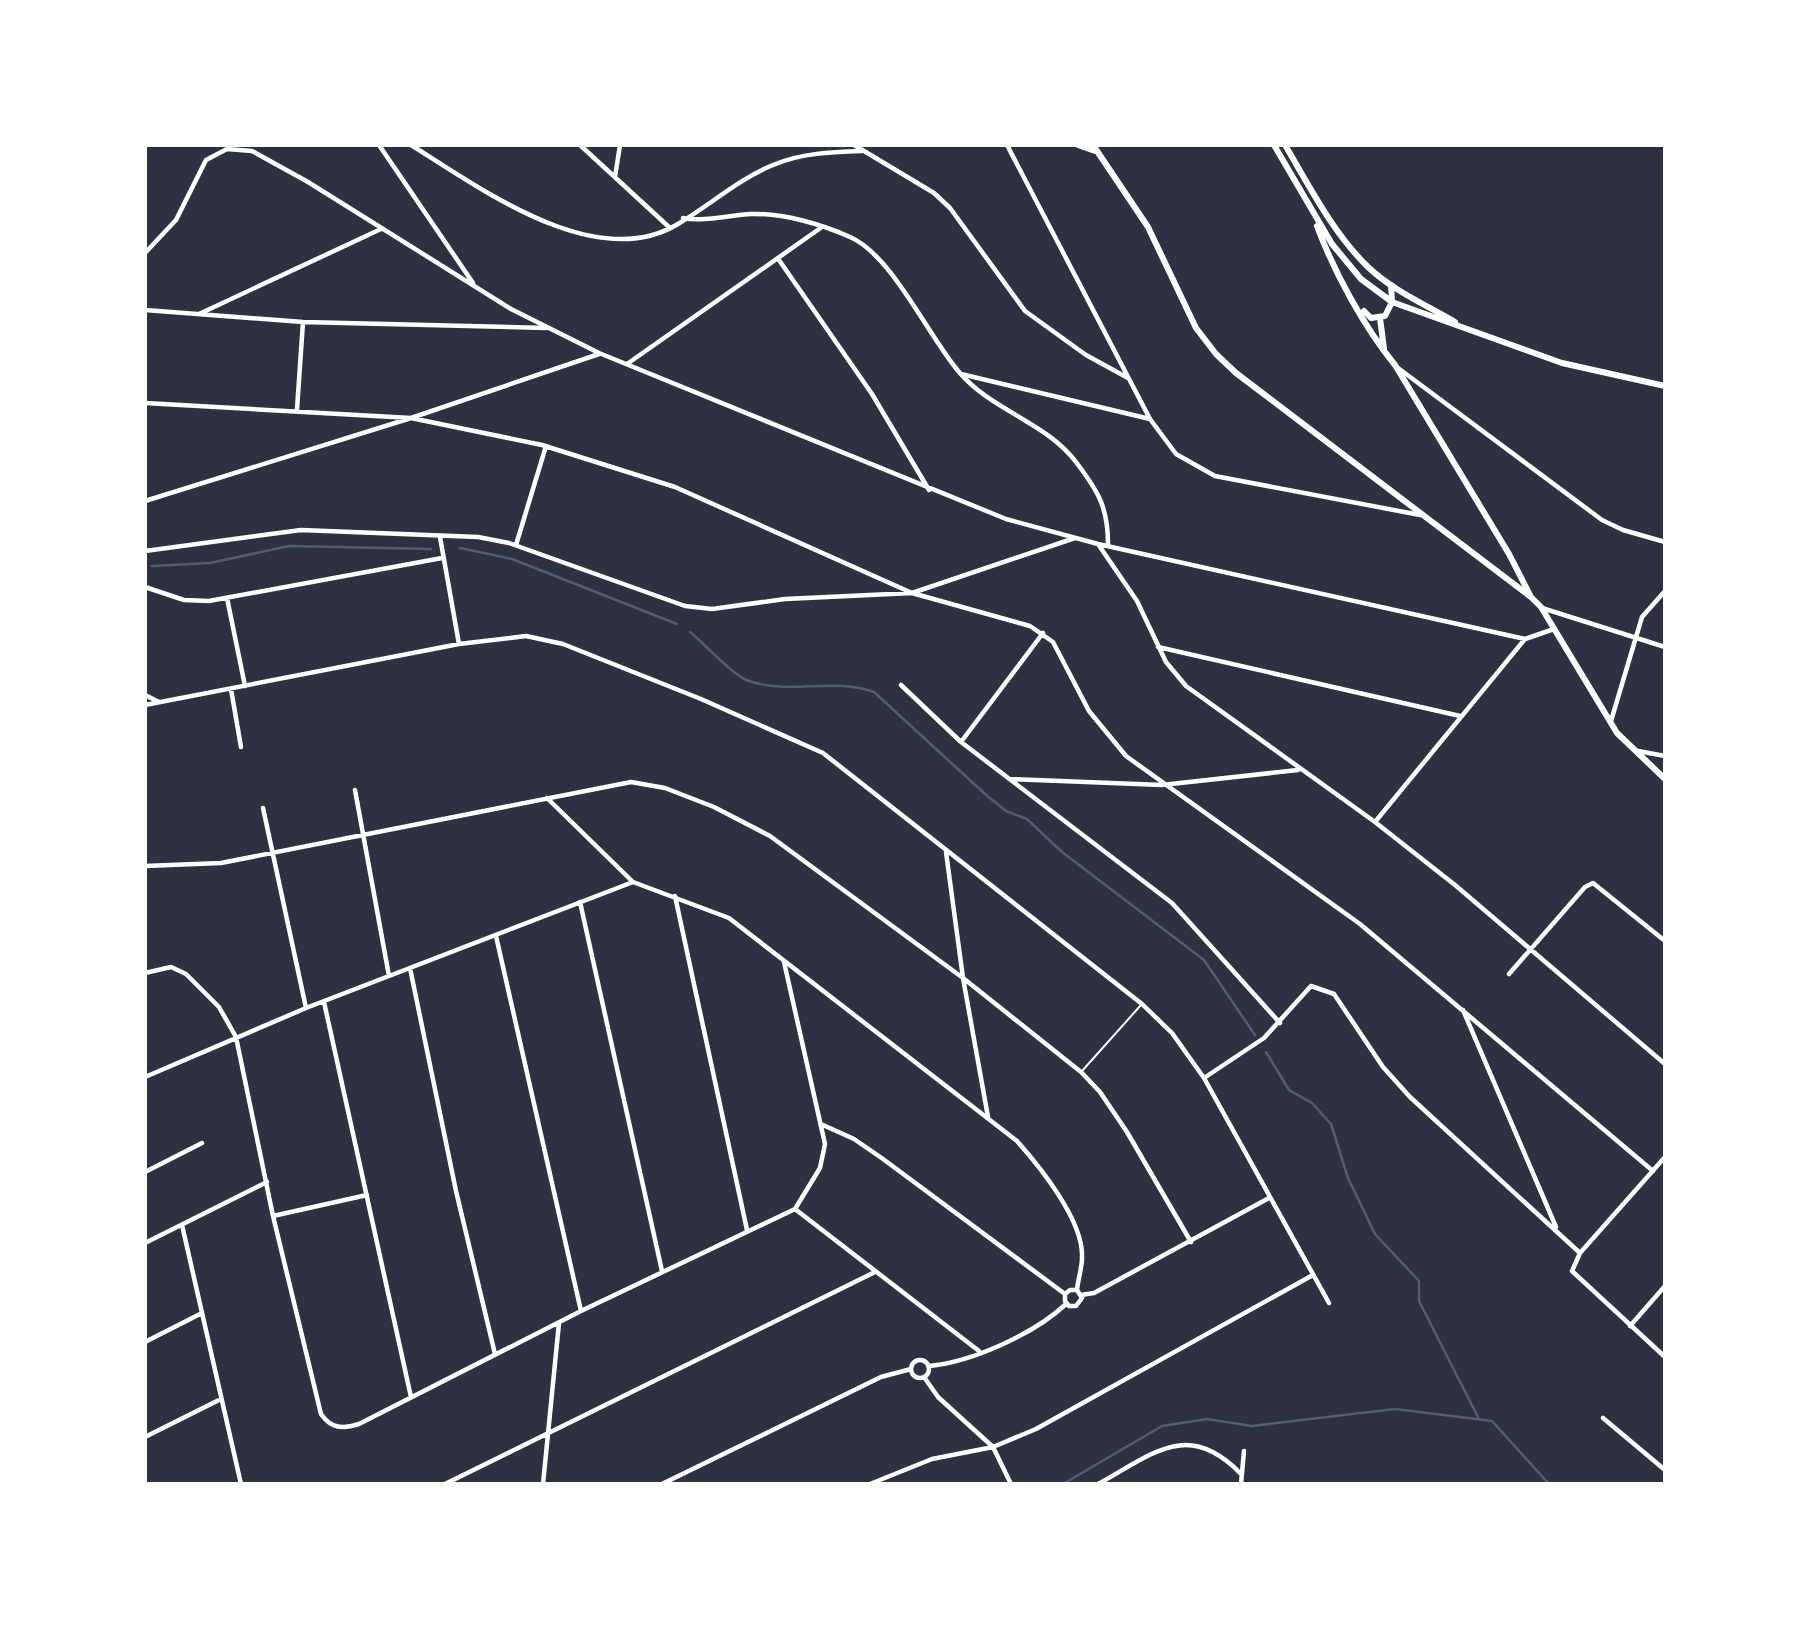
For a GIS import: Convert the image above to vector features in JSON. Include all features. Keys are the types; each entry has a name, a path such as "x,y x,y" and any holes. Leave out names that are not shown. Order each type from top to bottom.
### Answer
{"main road":[{"path":"1078,145 1094,148 1123,186 1148,227 1188,313 1216,354 1236,373 1531,597 1541,607 1610,722 1631,750 1665,779"},
{"path":"1274,145 1312,214 1349,267 1392,302 1562,363 1665,386"},
{"path":"1285,145 1339,232 1369,268 1391,285 1469,330"},
{"path":"1312,214 1324,245 1354,299 1509,554 1531,597"},
{"path":"1354,299 1368,316 1380,318 1388,313 1392,302 1391,285"},
{"path":"1380,318 1386,354"}],"street":[{"path":"379,145 475,287"},
{"path":"411,145 484,191 563,230 586,237 614,238 644,236 670,228 773,165 813,155 862,151"},
{"path":"580,145 670,228"},
{"path":"615,177 621,145"},
{"path":"854,145 934,192 950,208 1012,295 1035,319 1086,355 1128,378"},
{"path":"1007,145 1150,419 1176,454 1215,476 1421,515"},
{"path":"145,253 176,220 206,160 227,149 251,151 266,157 475,287 549,328 600,353 930,490 1006,519 1098,544 1108,544 1525,639"},
{"path":"684,219 756,214 823,227 852,237 880,260 960,373 990,401 1066,450 1098,494 1108,517 1108,544"},
{"path":"627,364 823,227"},
{"path":"198,314 381,229"},
{"path":"779,260 872,394 930,490"},
{"path":"145,310 303,322 549,328"},
{"path":"297,409 303,322"},
{"path":"145,501 411,418 600,353"},
{"path":"1395,365 1602,520 1623,530 1665,542"},
{"path":"960,373 1150,419"},
{"path":"145,403 297,409 411,418 546,446 675,487 912,593 1030,626 1053,642 1089,711 1108,738 1162,785 1360,924 1461,1005 1653,1171"},
{"path":"516,545 546,446"},
{"path":"145,551 301,530 478,537 516,545 695,608 712,609 785,599 912,593 1076,538"},
{"path":"440,537 459,644"},
{"path":"1098,544 1136,601 1157,647 1175,675 1186,686 1298,770 1375,822 1531,949 1665,1064"},
{"path":"145,587 196,601 227,598 442,558"},
{"path":"1610,722 1642,617 1665,591"},
{"path":"227,598 245,686"},
{"path":"1541,607 1665,647"},
{"path":"1375,822 1525,639 1554,629"},
{"path":"961,742 1043,633"},
{"path":"145,705 459,644 509,637 539,637 701,699 823,753 1142,1004 1172,1033 1204,1079 1329,1303"},
{"path":"1157,647 1460,716"},
{"path":"901,685 961,742 1172,903 1280,1023"},
{"path":"231,689 241,747"},
{"path":"145,695 159,702"},
{"path":"1631,750 1665,756"},
{"path":"1009,779 1162,785 1298,770"},
{"path":"145,866 195,865 275,853 631,782 646,783 714,807 770,836 963,978 1081,1072 1100,1092 1127,1132 1191,1242"},
{"path":"355,790 388,976"},
{"path":"547,797 633,882 675,895 729,918 988,1118 1031,1157 1051,1183 1079,1235 1083,1256 1077,1290 1081,1295 1081,1302 1076,1307 1066,1304"},
{"path":"263,808 275,853 306,1008"},
{"path":"946,852 963,978 988,1118"},
{"path":"145,1077 306,1008 633,882"},
{"path":"1508,974 1585,887 1593,883 1665,941"},
{"path":"675,895 747,1230"},
{"path":"580,902 662,1271"},
{"path":"496,936 581,1311"},
{"path":"145,973 171,967 186,974 219,1007 236,1037 273,1216 321,1414 326,1421 341,1428 359,1424 662,1271 795,1209 813,1182 824,1155 822,1125 784,962"},
{"path":"410,968 456,1191 495,1354"},
{"path":"1204,1079 1242,1055 1280,1023 1311,986 1334,994 1382,1067 1410,1097 1580,1253"},
{"path":"324,1002 411,1397"},
{"path":"1461,1005 1557,1231"},
{"path":"822,1125 854,1139 883,1159 1065,1294 1066,1304"},
{"path":"145,1172 202,1143"},
{"path":"1665,1157 1580,1253 1573,1265 1574,1276 1665,1357"},
{"path":"145,1243 267,1182"},
{"path":"273,1216 366,1195"},
{"path":"1081,1295 1094,1293 1269,1198"},
{"path":"795,1209 979,1351"},
{"path":"182,1225 241,1484"},
{"path":"445,1484 875,1272"},
{"path":"870,1484 932,1459 993,1447 1036,1429 1312,1275"},
{"path":"1630,1326 1665,1286"},
{"path":"1065,1294 1070,1290 1077,1290"},
{"path":"662,1484 881,1377 911,1368 921,1360 929,1366 954,1362 1036,1328 1066,1304"},
{"path":"145,1342 202,1313"},
{"path":"543,1484 559,1323"},
{"path":"923,1377 929,1373 929,1366"},
{"path":"911,1368 914,1375 923,1377 938,1397 993,1447 1012,1484"},
{"path":"145,1437 221,1399"},
{"path":"1603,1418 1665,1470"},
{"path":"1098,1484 1172,1446 1189,1444 1207,1447 1224,1457 1241,1474"},
{"path":"1241,1484 1244,1451"}],"lane":[{"path":"1081,1072 1142,1004"}],"waterway":[{"path":"152,566 210,563 289,546 431,549"},
{"path":"460,548 512,559 677,624"},
{"path":"690,632 727,666 749,681 780,687 843,686 874,692 985,794 1006,811 1027,819 1062,852 1204,960 1255,1035"},
{"path":"1266,1052 1289,1090 1312,1103 1331,1124 1348,1178 1375,1234 1419,1281 1419,1301 1479,1419"},
{"path":"1063,1484 1162,1426 1207,1419 1252,1426 1395,1409 1492,1421 1549,1484"}]}
